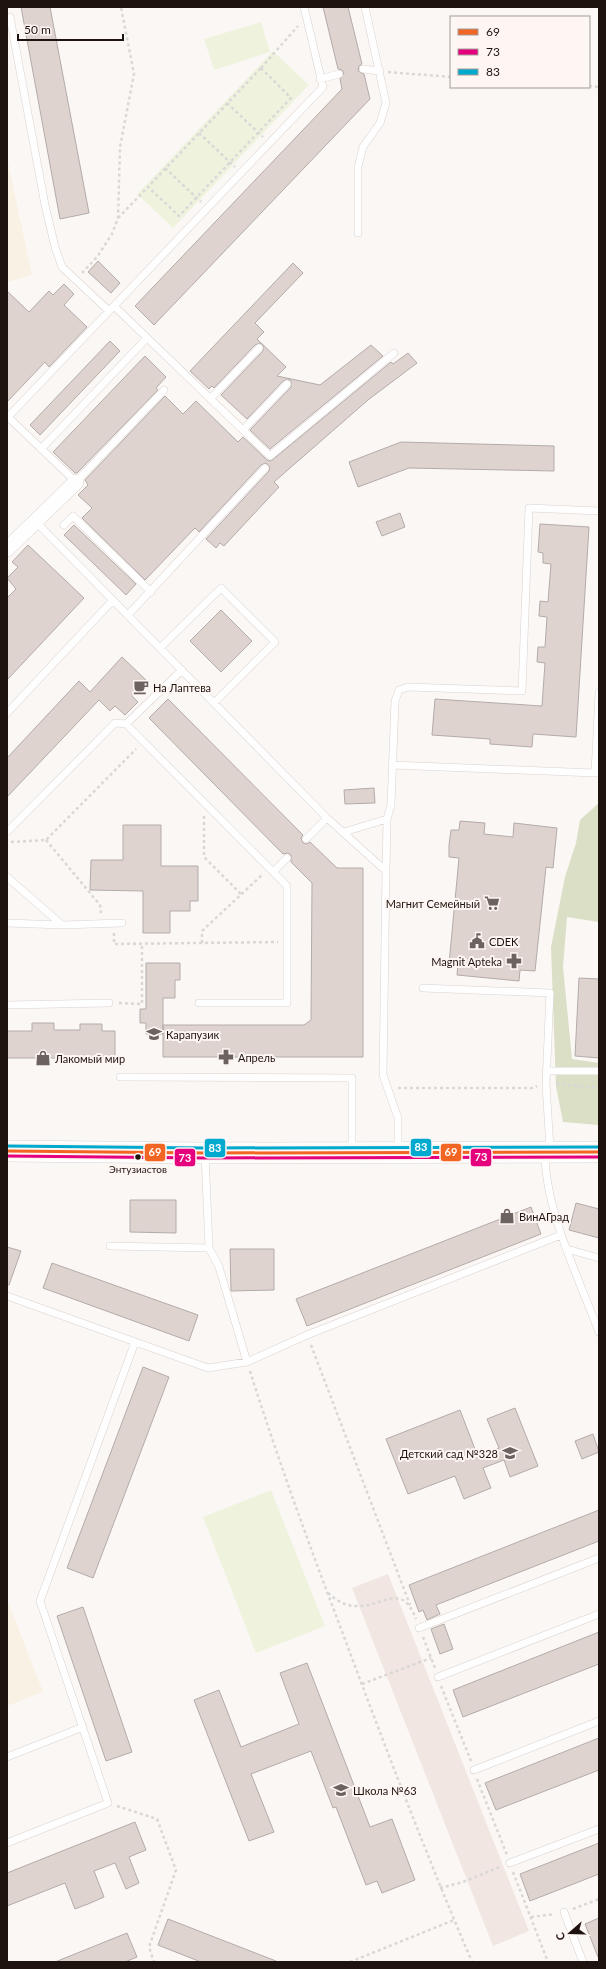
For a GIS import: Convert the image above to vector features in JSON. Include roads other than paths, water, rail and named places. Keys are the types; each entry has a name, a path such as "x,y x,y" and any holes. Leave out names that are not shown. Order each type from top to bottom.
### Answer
{"main road":[{"path":"7,1151 205,1153 599,1152"}],"street":[{"path":"7,549 34,521 76,482"}],"lane":[{"path":"164,390 76,482 7,417 323,87 304,7"},
{"path":"358,233 358,167 364,147 380,123 386,103 365,7"},
{"path":"7,17 10,17 55,248 62,267 75,280 147,338 270,456 394,353"},
{"path":"363,69 380,71"},
{"path":"320,78 339,74"},
{"path":"41,449 147,338"},
{"path":"210,399 259,348"},
{"path":"243,430 287,384"},
{"path":"128,614 151,592 265,468"},
{"path":"398,1152 398,1118 389,1088 383,1075 387,819 391,805 395,701 399,690 408,687 522,691 529,508 599,511"},
{"path":"64,525 73,516 151,592"},
{"path":"34,521 128,614 327,818 344,832 362,851 386,870"},
{"path":"160,648 221,588 275,642 214,703"},
{"path":"7,713 113,600"},
{"path":"126,724 182,670"},
{"path":"392,765 595,773 599,693"},
{"path":"7,832 115,723 126,724 287,886 287,1003 199,1003"},
{"path":"306,838 327,818"},
{"path":"344,832 387,819"},
{"path":"271,870 287,858"},
{"path":"7,877 62,925"},
{"path":"7,923 62,925 122,923"},
{"path":"423,988 550,993 546,1084 548,1152 545,1170 561,1235 599,1332"},
{"path":"7,1005 110,1004"},
{"path":"547,1070 599,1071"},
{"path":"120,1077 352,1078 352,1152"},
{"path":"205,1153 209,1248 219,1267 247,1362"},
{"path":"7,1296 208,1368 247,1362 307,1335 561,1235"},
{"path":"110,1246 209,1248"},
{"path":"567,1249 599,1258"},
{"path":"7,1843 108,1803 40,1601 135,1342"},
{"path":"419,1628 599,1558"},
{"path":"438,1677 599,1614"},
{"path":"474,1770 599,1721"},
{"path":"7,1757 82,1727"},
{"path":"510,1863 599,1829"},
{"path":"564,1912 583,1962"}],"place":[{"name":"На Лаптева","path":"141,687"},
{"name":"Магнит Семейный","path":"492,903"},
{"name":"CDEK","path":"477,941"},
{"name":"Magnit Apteka","path":"514,961"},
{"name":"Карапузик","path":"154,1034"},
{"name":"Апрель","path":"226,1057"},
{"name":"Лакомый мир","path":"43,1058"},
{"name":"Энтузиастов","path":"138,1157"},
{"name":"ВинАГрад","path":"507,1216"},
{"name":"Детский сад №328","path":"510,1453"},
{"name":"Школа №63","path":"341,1790"}]}
